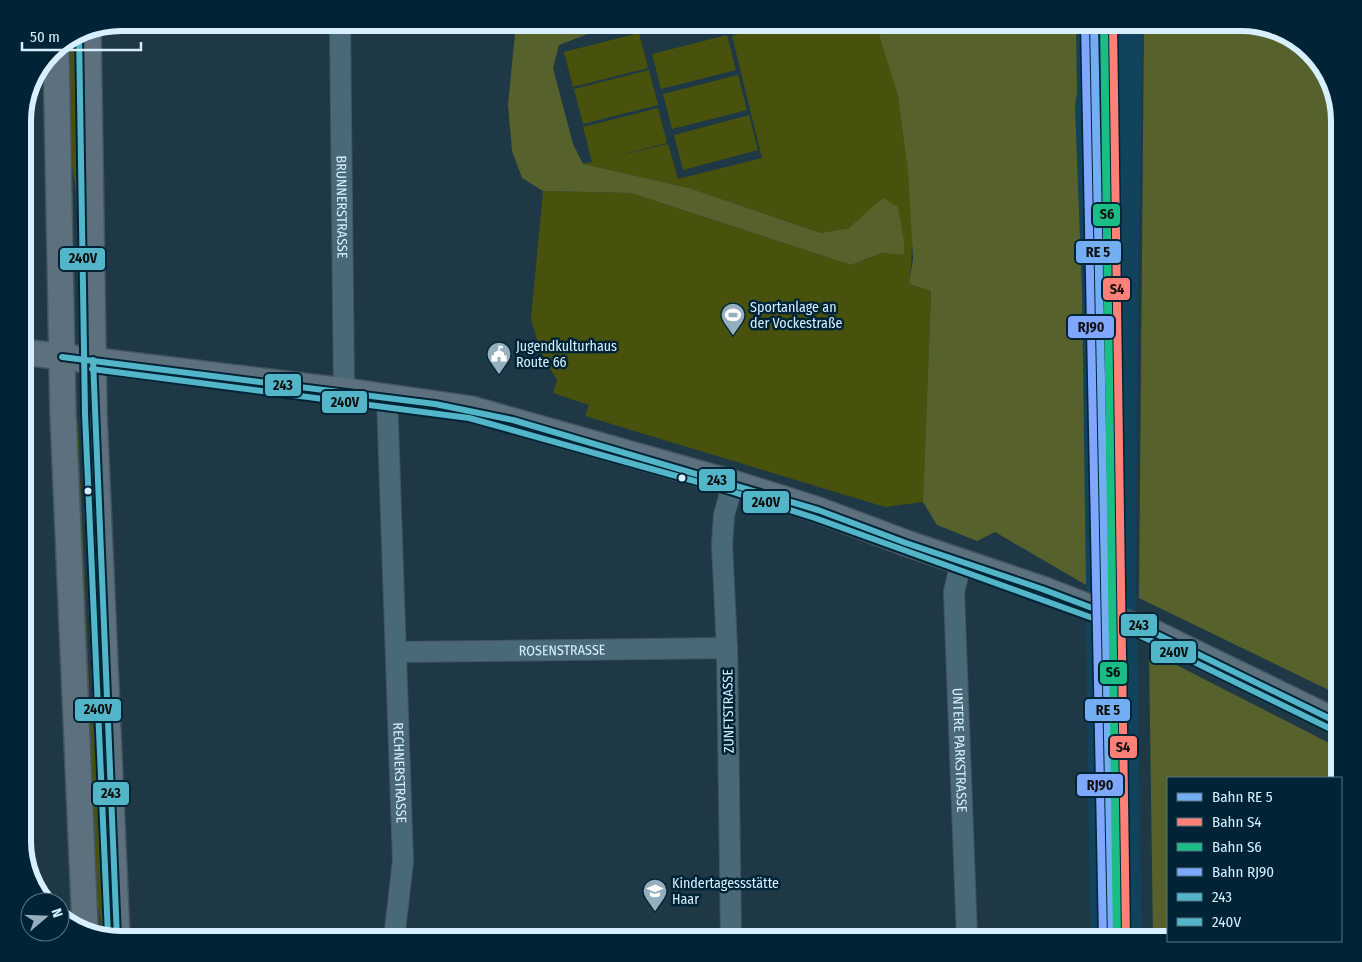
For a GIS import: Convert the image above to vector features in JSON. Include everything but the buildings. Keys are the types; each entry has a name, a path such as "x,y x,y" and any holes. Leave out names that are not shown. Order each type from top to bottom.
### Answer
{"main road":[{"path":"88,38 93,360 117,931"},
{"path":"56,60 62,357 86,923"},
{"path":"31,353 344,391 471,410 733,483 818,510 960,562 1042,588 1086,606"},
{"path":"1140,626 1331,719"}],"street":[{"name":"BRUNNERSTRASSE","path":"340,31 344,391"},
{"name":"RECHNERSTRASSE","path":"387,397 403,861 395,931"},
{"name":"ZUNFTSTRASSE","path":"731,931 727,648 722,545 724,515 733,483"},
{"name":"UNTERE PARKSTRASSE","path":"960,562 954,592 967,931"},
{"name":"ROSENSTRASSE","path":"397,652 727,648"}],"shaded area":[{"path":"1076,31 1143,31 1137,350 1136,576 1142,931 1090,931 1082,290 1075,106 1077,92"}],"green space":[{"path":"515,31 591,31 559,45 553,68 573,144 583,164 689,188 821,233 849,228 883,198 898,207 904,241 904,255 881,253 851,265 631,193 543,191 522,178 512,151 508,105"},
{"name":"Sportanlage an der Vockestraße","path":"745,31 878,31 894,80 905,142 912,215 909,284 931,291 923,502 885,507 585,416 589,405 553,393 557,380 541,353 531,319 543,191 631,193 851,265 881,253 904,255 849,228 821,233 689,188 582,164 592,162 583,127 658,108 667,143 609,158 668,144 678,179 762,158 732,36"},
{"path":"878,31 1076,31 1077,92 1075,106 1082,290 1086,585 995,532 977,541 937,525 923,502 931,291 909,284 913,259 908,170 898,96"},
{"path":"1144,31 1241,31 1264,34 1291,46 1312,66 1326,92 1330,109 1331,691 1139,598"},
{"path":"639,33 648,68 573,87 564,52"},
{"path":"727,35 736,70 661,89 652,54"},
{"path":"77,42 84,286 79,286 78,206 70,151 68,48"},
{"path":"649,70 658,105 583,124 574,89"},
{"path":"738,75 747,110 672,129 663,94"},
{"path":"749,115 758,150 683,170 674,135"},
{"path":"74,422 78,422 90,704 99,764 107,930 101,929 95,886"},
{"path":"1149,651 1331,744 1331,777 1167,777 1167,931 1153,931"}],"tunnel":[{"path":"1086,606 1140,626"}],"transit line":[{"path":"1094,31 1112,931"},
{"name":"240V","path":"79,42 85,414 108,930"},
{"name":"243","path":"62,357 435,404 513,420 818,510 906,543 1042,589 1140,626 1331,719"},
{"name":"243","path":"93,360 117,931"},
{"name":"240V","path":"92,369 469,418 730,491 815,518 1137,634 1331,729"}],"rail line":[{"name":"RJ90","path":"1085,31 1103,931"},
{"name":"S6","path":"1104,31 1117,931"},
{"name":"S4","path":"1113,31 1126,931"}],"place":[{"name":"Sportanlage an der Vockestraße","path":"733,336"},
{"name":"Jugendkulturhaus Route 66","path":"499,375"},
{"name":"Kindertagessstätte Haar","path":"655,912"}]}
